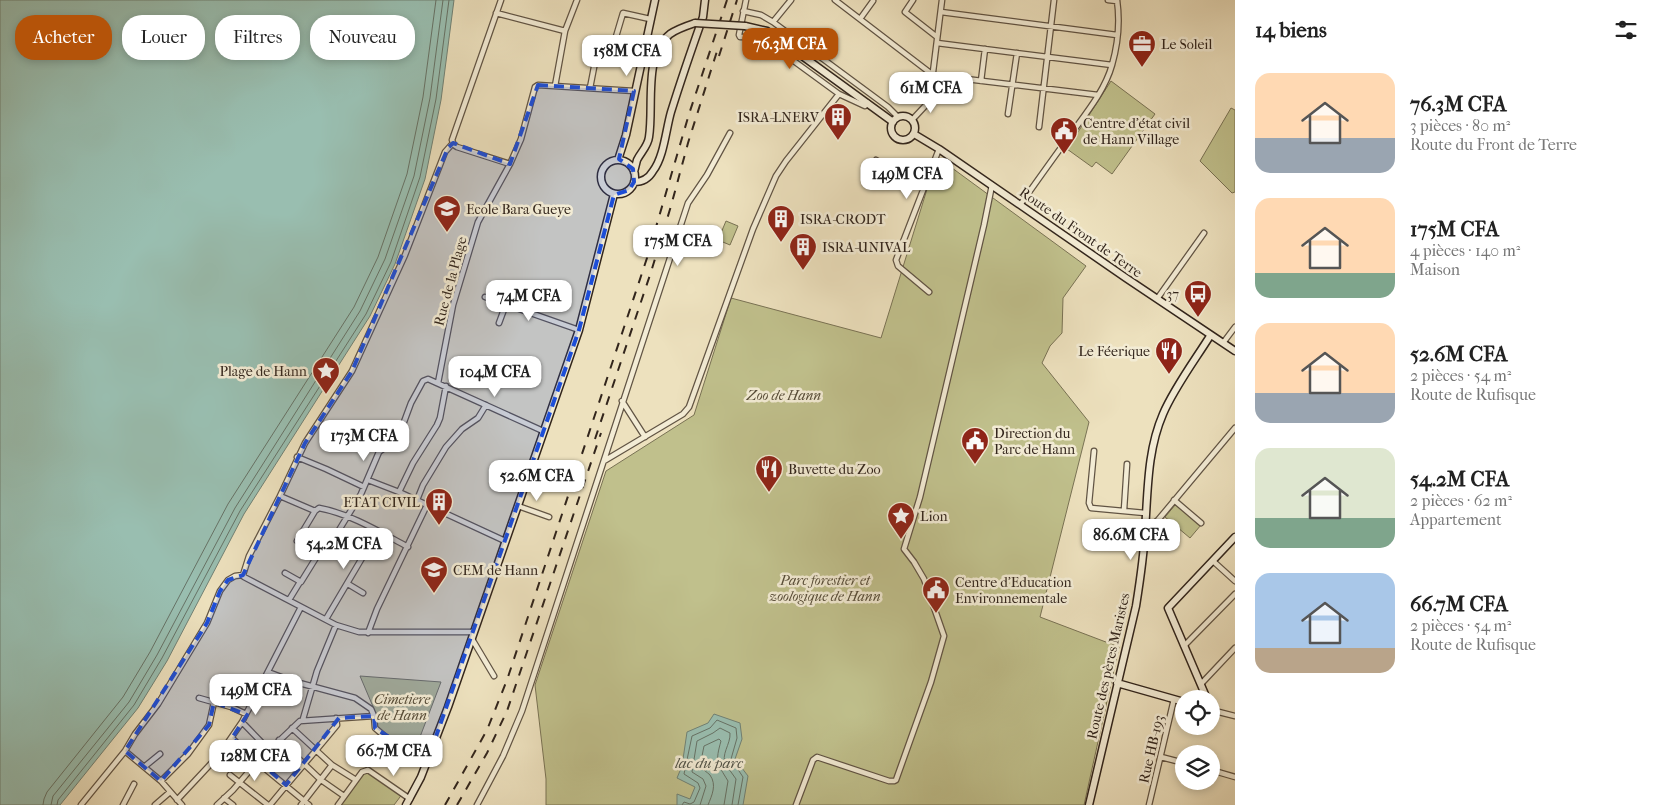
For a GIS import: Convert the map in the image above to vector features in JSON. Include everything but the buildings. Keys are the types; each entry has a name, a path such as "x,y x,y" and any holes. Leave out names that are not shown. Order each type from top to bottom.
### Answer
{"main road":[{"path":"618,160 626,135 655,0"},
{"path":"634,182 647,178 654,171 658,163 671,112 703,17 705,0"},
{"path":"634,172 626,163 618,160 613,161 604,168 601,178 605,188 614,194 624,193 632,187 638,159 649,139 654,58 663,40 681,28 694,23 745,26 767,31 893,122"},
{"path":"906,116 912,120 915,127 914,134 906,140 897,138 891,131 893,122 898,117 906,116"},
{"name":"Route du Front de Terre","path":"914,134 992,185 1210,336 1235,351"},
{"path":"626,163 638,159"},
{"path":"408,802 427,762 448,707 579,330 614,194"},
{"name":"Route des pères Maristes","path":"1088,805 1136,606 1146,529 1145,513 1150,459 1163,414 1210,336"},
{"path":"1203,690 1168,608 1235,537"},
{"path":"1117,683 1174,698"}],"street":[{"path":"243,574 249,556 280,496 297,457 314,427 352,371 405,255 445,152 453,143 452,140 500,0"},
{"path":"577,0 565,31 555,86 634,91"},
{"path":"746,0 738,35 740,37 757,37 765,40 839,94 860,105 865,106 868,103"},
{"path":"743,11 750,0"},
{"path":"773,22 790,0"},
{"path":"835,0 932,74 1098,95"},
{"path":"913,0 905,12 938,37"},
{"path":"912,120 926,106 930,96 942,0"},
{"path":"1039,127 1054,0"},
{"path":"1020,205 1098,95 1112,65 1117,35 1118,11 1117,1 1108,0"},
{"path":"860,19 873,1"},
{"path":"743,11 761,15 773,22 888,107 898,117"},
{"path":"941,12 1117,35"},
{"path":"496,13 565,31"},
{"path":"615,40 623,13 650,19"},
{"path":"937,43 1112,65"},
{"path":"981,81 985,49"},
{"path":"1008,114 1016,53"},
{"path":"590,88 596,57"},
{"name":"Rue de la Plage","path":"438,383 453,304 478,222 510,164 521,139 536,87 538,85 555,86"},
{"path":"604,461 683,414 689,407 753,229 776,176 839,94"},
{"path":"882,114 888,107"},
{"path":"477,805 503,756 522,711 688,203 707,175 730,133"},
{"path":"453,143 457,147 510,164"},
{"path":"929,292 898,266 896,260 938,149"},
{"path":"876,160 922,188"},
{"path":"796,805 813,760 817,757 889,781 894,782 896,780 943,644 943,632 924,580 904,548 920,497 992,185"},
{"path":"1157,299 1204,233"},
{"path":"486,297 579,330"},
{"path":"499,323 506,304"},
{"path":"1223,343 1235,327"},
{"path":"289,600 322,548 333,541 368,480 379,452 393,442 401,430 411,403 423,381 428,379 446,386 543,432"},
{"path":"399,492 413,464 439,421 446,386"},
{"path":"622,401 645,437"},
{"path":"417,500 446,447 462,429 478,418 486,405"},
{"path":"1146,529 1158,520 1235,428"},
{"path":"1094,451 1091,508 1145,513"},
{"path":"297,457 364,487"},
{"path":"1124,510 1127,464"},
{"path":"368,480 417,500 505,541"},
{"path":"280,496 315,511"},
{"path":"1174,500 1201,523"},
{"path":"368,633 377,609 427,505"},
{"path":"518,506 549,517"},
{"path":"297,541 315,511 319,508 347,516 408,547"},
{"path":"326,619 378,531"},
{"path":"1213,561 1235,581"},
{"path":"285,572 300,582"},
{"path":"243,574 244,577 336,625 359,632 472,635 494,676"},
{"path":"83,805 125,751 135,734 158,704 207,623 220,591 228,580 243,574"},
{"path":"348,584 363,594"},
{"path":"1184,646 1235,594"},
{"path":"125,751 161,782 179,803 232,738 242,722 301,607"},
{"path":"303,720 312,686 336,625"},
{"path":"1201,684 1235,648"},
{"path":"268,672 292,681 355,698 371,708 375,728 388,739 427,762"},
{"path":"231,707 244,678"},
{"path":"199,698 231,707 246,714"},
{"name":"Rue HB-193","path":"1150,805 1174,698"},
{"path":"161,782 188,754 209,725 214,702"},
{"path":"1220,712 1235,716"},
{"path":"217,805 279,740 303,720 374,716"},
{"path":"230,775 269,805 337,725 336,718"},
{"path":"242,722 269,750"},
{"path":"292,728 332,765 356,780"},
{"path":"232,738 257,762 286,785 302,803 309,805"},
{"path":"279,740 321,780 344,796"},
{"path":"144,767 160,754"},
{"path":"1161,756 1175,760"},
{"path":"302,803 332,765"},
{"path":"338,805 362,772 368,770 408,802"},
{"path":"1220,773 1235,777"},
{"path":"123,805 134,784"},
{"path":"155,805 170,792"},
{"path":"224,798 233,805"}],"highlighted area":[{"path":"538,85 634,91 619,159 633,169 634,182 629,190 614,195 579,330 427,762 375,728 374,716 339,718 286,785 232,738 247,715 214,702 209,725 161,781 125,751 207,623 220,591 228,580 243,575 305,443 352,371 448,148 453,143 510,164"}],"green space":[{"path":"1111,81 1155,114 1112,174 1096,162 1092,167 1067,149"},
{"path":"1231,108 1235,110 1235,192 1232,193 1200,161"},
{"name":"Parc forestier et zoologique de Hann","path":"937,157 1086,266 1063,298 1062,333 1050,346 1042,363 1089,422 1040,617 1119,647 1084,805 546,805 546,779 535,685 606,471 694,415 731,298 881,338"},
{"path":"726,221 738,226 730,245 718,240"},
{"path":"1176,504 1201,525 1190,538 1165,517"},
{"name":"Cimetiere de Hann","path":"360,676 441,682 415,750 376,728 374,709"},
{"path":"367,766 403,793 394,805 339,805"}],"water":[{"path":"0,0 454,0 441,100 425,179 395,264 370,316 244,514 167,661 138,708 60,805 0,805"},
{"name":"lac du parc","path":"714,714 740,723 742,739 735,759 748,776 743,805 677,805 677,794 690,799 695,787 677,778 682,766 687,732 708,723"}],"railway":[{"path":"445,805 487,730 507,680 647,258 689,114 727,0"},
{"path":"719,56 737,0"},
{"path":"595,439 651,272 688,143 718,48"},
{"path":"457,805 487,753 507,711 601,433"}],"place":[{"name":"Le Soleil","path":"1142,68"},
{"name":"ISRA-LNERV","path":"838,141"},
{"name":"Centre d’état civil de Hann Village","path":"1064,155"},
{"name":"Ecole Bara Gueye","path":"447,233"},
{"name":"ISRA-CRODT","path":"781,243"},
{"name":"ISRA-UNIVAL","path":"803,271"},
{"name":"37","path":"1198,318"},
{"name":"Le Féerique","path":"1169,375"},
{"name":"Plage de Hann","path":"326,395"},
{"name":"Direction du Parc de Hann","path":"975,465"},
{"name":"Buvette du Zoo","path":"769,493"},
{"name":"ETAT CIVIL","path":"439,526"},
{"name":"Lion","path":"901,540"},
{"name":"CEM de Hann","path":"434,594"},
{"name":"Centre d'Education Environnementale","path":"936,614"}],"park label":[{"name":"Zoo de Hann","path":"784,395"}]}
